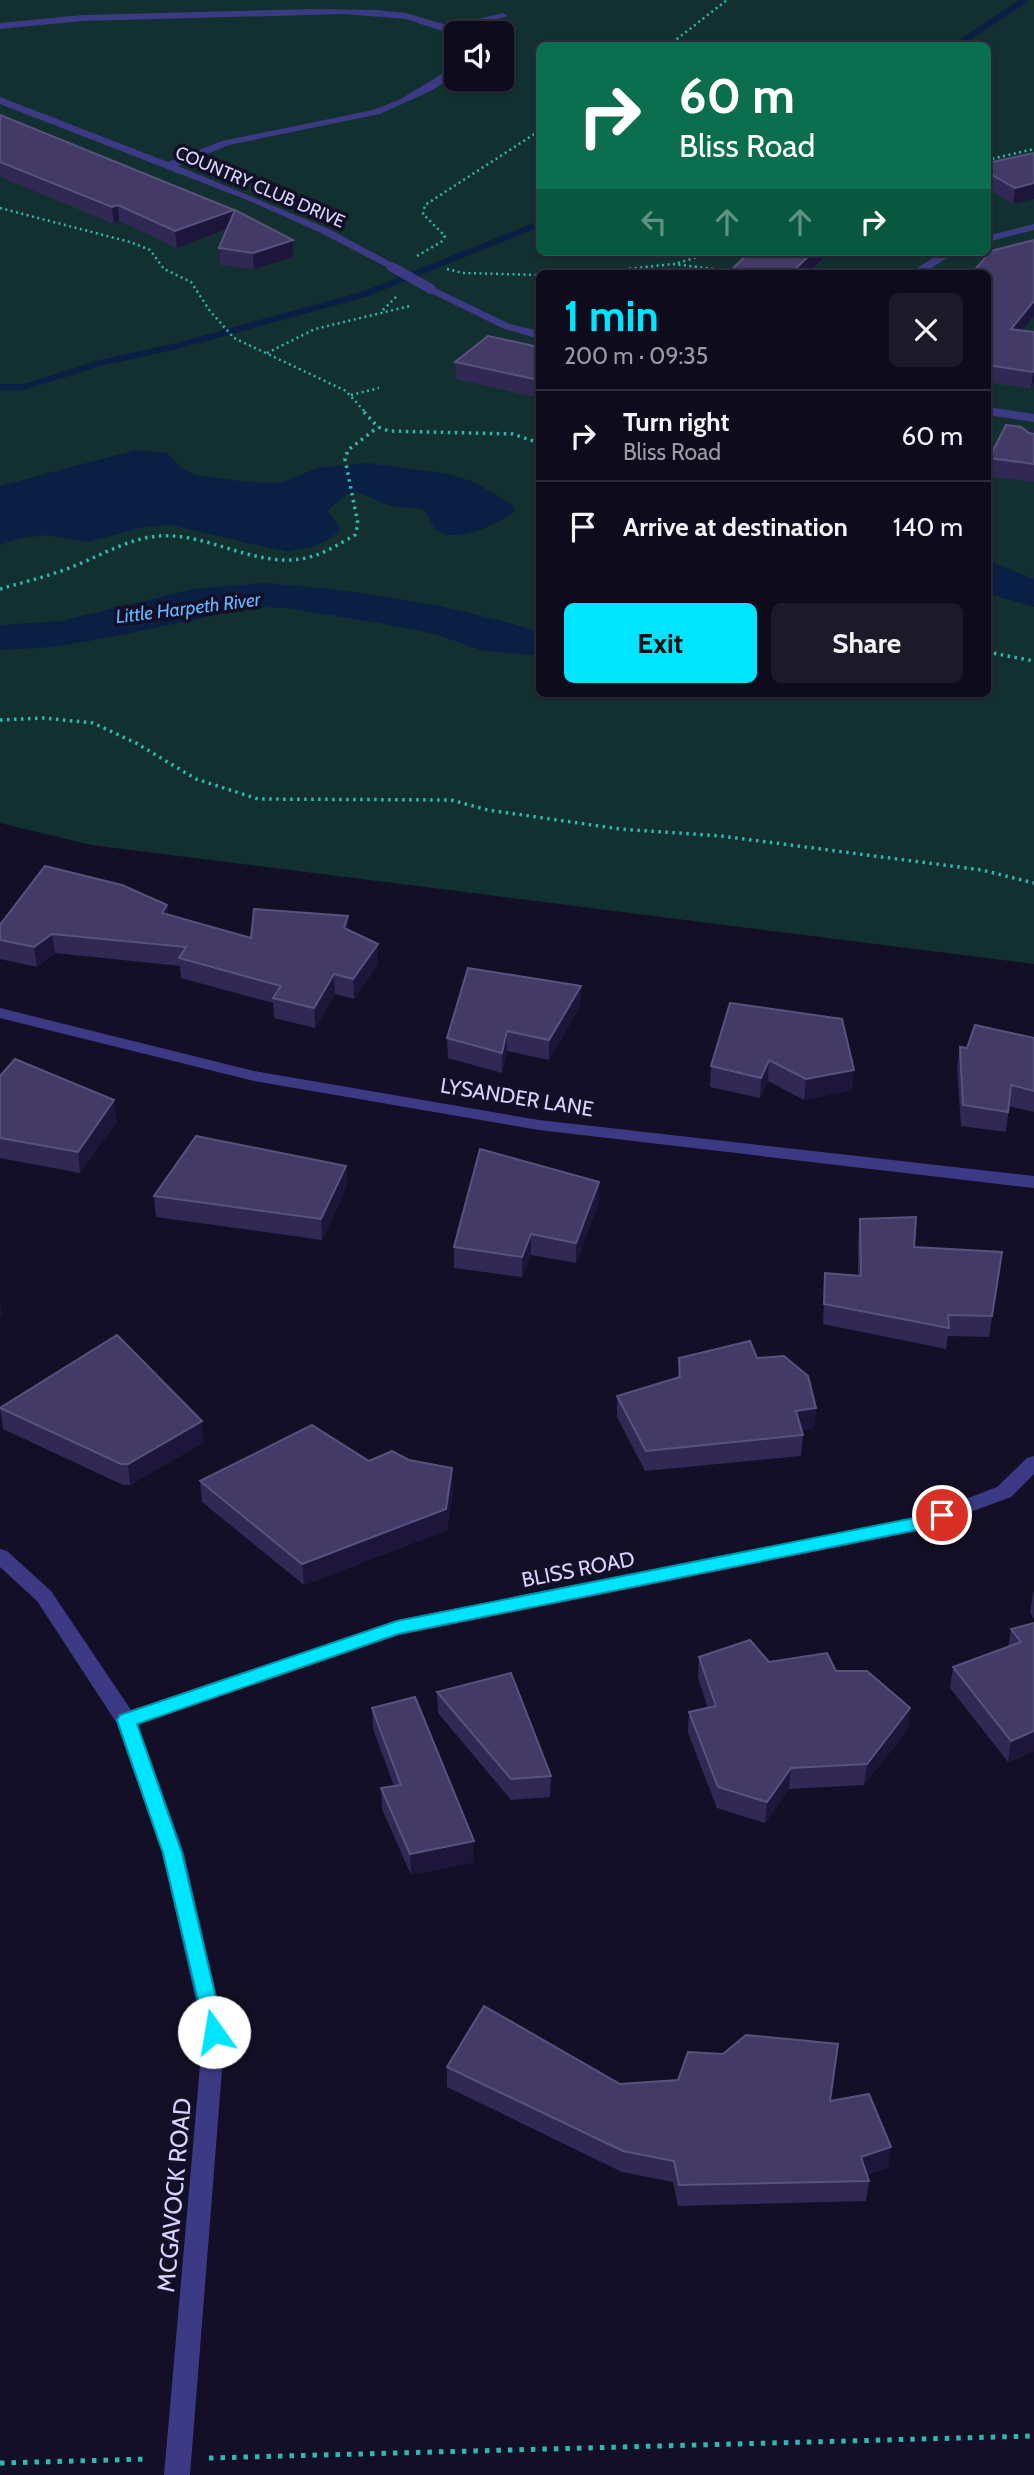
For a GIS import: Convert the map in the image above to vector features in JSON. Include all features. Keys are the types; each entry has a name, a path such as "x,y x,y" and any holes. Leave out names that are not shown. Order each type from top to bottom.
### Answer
{"street":[{"path":"0,26 63,20 350,13 408,17 444,27"},
{"path":"486,21 503,16"},
{"path":"168,166 232,141 331,125 379,112 417,94 444,76"},
{"name":"COUNTRY CLUB DRIVE","path":"0,100 307,222 449,299 506,326 536,334"},
{"path":"991,238 1034,227"},
{"path":"920,270 944,256"},
{"path":"991,412 1034,418"},
{"name":"LYSANDER LANE","path":"0,1013 254,1076 539,1125 1034,1182"},
{"name":"BLISS ROAD","path":"126,1720 397,1628 922,1523 1004,1492 1034,1463"},
{"name":"MCGAVOCK ROAD","path":"0,1556 44,1596 126,1720 173,1853 214,2032 178,2467"}],"path":[{"path":"673,42 727,0"},
{"path":"422,260 417,256 441,242 446,236 423,214 425,205 536,133"},
{"path":"991,159 1034,149"},
{"path":"0,208 130,242 150,250 163,268 191,282 231,335 351,395 378,427 389,430 513,434 536,442"},
{"path":"619,270 673,264 700,256"},
{"path":"673,264 721,270"},
{"path":"448,269 463,274 536,275"},
{"path":"382,311 392,304 403,287"},
{"path":"266,353 300,334 382,311 449,299"},
{"path":"351,395 379,388"},
{"path":"0,589 81,563 143,537 173,536 275,560 309,559 338,547 355,536 358,524 345,459 348,450 378,427"},
{"path":"991,653 1034,661"},
{"path":"0,720 44,718 93,723 136,743 196,779 258,799 451,800 488,810 620,829 721,836 982,870 1034,883"},
{"path":"0,2463 178,2467 1034,2436"}],"green space":[{"path":"0,0 1034,0 1034,964 91,845 0,823"}],"water":[{"path":"136,450 167,453 181,468 195,475 247,482 280,483 318,468 368,463 449,474 474,482 513,505 515,511 500,521 466,534 446,534 435,529 422,509 390,506 360,493 347,494 327,511 339,526 339,531 312,547 288,552 170,525 144,527 87,542 48,535 21,538 0,545 0,486"},
{"path":"991,562 1034,579 1034,607 991,594"},
{"name":"Little Harpeth River","path":"264,583 333,590 438,606 536,631 536,656 481,650 435,634 379,623 287,608 255,607 53,647 0,650 0,625 61,621 194,589"}],"building":[{"path":"0,115 234,210 175,231 118,205 112,207 0,162"},
{"path":"1034,153 1034,183 1015,188 991,174 991,162"},
{"path":"235,210 293,240 253,253 219,248"},
{"path":"1034,240 1034,301 1011,329 1034,332 1033,372 991,366 991,270 975,270 987,256 991,256 991,251"},
{"path":"746,256 809,256 794,270 731,270"},
{"path":"488,336 536,346 536,379 455,362"},
{"path":"1006,425 1021,427 1034,434 1034,464 991,458"},
{"path":"45,866 122,885 167,905 162,913 251,938 254,909 348,916 344,928 378,944 353,979 334,974 314,1008 273,998 281,986 179,958 186,947 52,934 34,947 0,940 0,925"},
{"path":"468,968 581,986 549,1040 507,1031 502,1053 447,1038"},
{"path":"730,1003 842,1019 854,1070 806,1079 769,1060 761,1078 711,1066"},
{"path":"975,1025 1034,1038 1034,1091 1011,1085 1008,1112 963,1105 960,1047 967,1048"},
{"path":"15,1059 114,1100 78,1152 0,1138 0,1076"},
{"path":"196,1136 346,1166 321,1219 154,1196"},
{"path":"480,1149 599,1182 576,1243 531,1234 522,1257 454,1247"},
{"path":"916,1217 914,1247 1002,1252 992,1316 948,1315 949,1328 824,1304 825,1273 861,1276 860,1219"},
{"path":"117,1335 202,1421 128,1464 121,1464 0,1408"},
{"path":"750,1341 757,1358 784,1356 808,1376 816,1408 796,1411 803,1435 646,1451 617,1396 680,1377 679,1358"},
{"path":"312,1425 369,1461 392,1451 409,1460 452,1468 446,1509 302,1564 200,1481"},
{"path":"1034,1623 1034,1731 1011,1741 953,1667 1021,1642 1011,1629"},
{"path":"750,1640 769,1662 827,1653 836,1671 867,1671 910,1708 867,1764 791,1768 767,1802 718,1787 689,1712 716,1706 699,1657"},
{"path":"511,1673 551,1776 511,1779 437,1692"},
{"path":"415,1697 474,1841 410,1854 381,1788 401,1785 372,1708"},
{"path":"484,2006 620,2084 678,2080 688,2052 723,2054 746,2035 838,2044 830,2101 869,2094 891,2147 861,2157 869,2181 679,2185 674,2161 623,2151 447,2067"}],"waterway":[{"path":"962,42 1025,0"},
{"path":"0,387 24,387 100,363 177,346 365,294 536,225"}],"route":[{"path":"214,2032 173,1853 126,1720 397,1628 922,1523 942,1515"}]}
